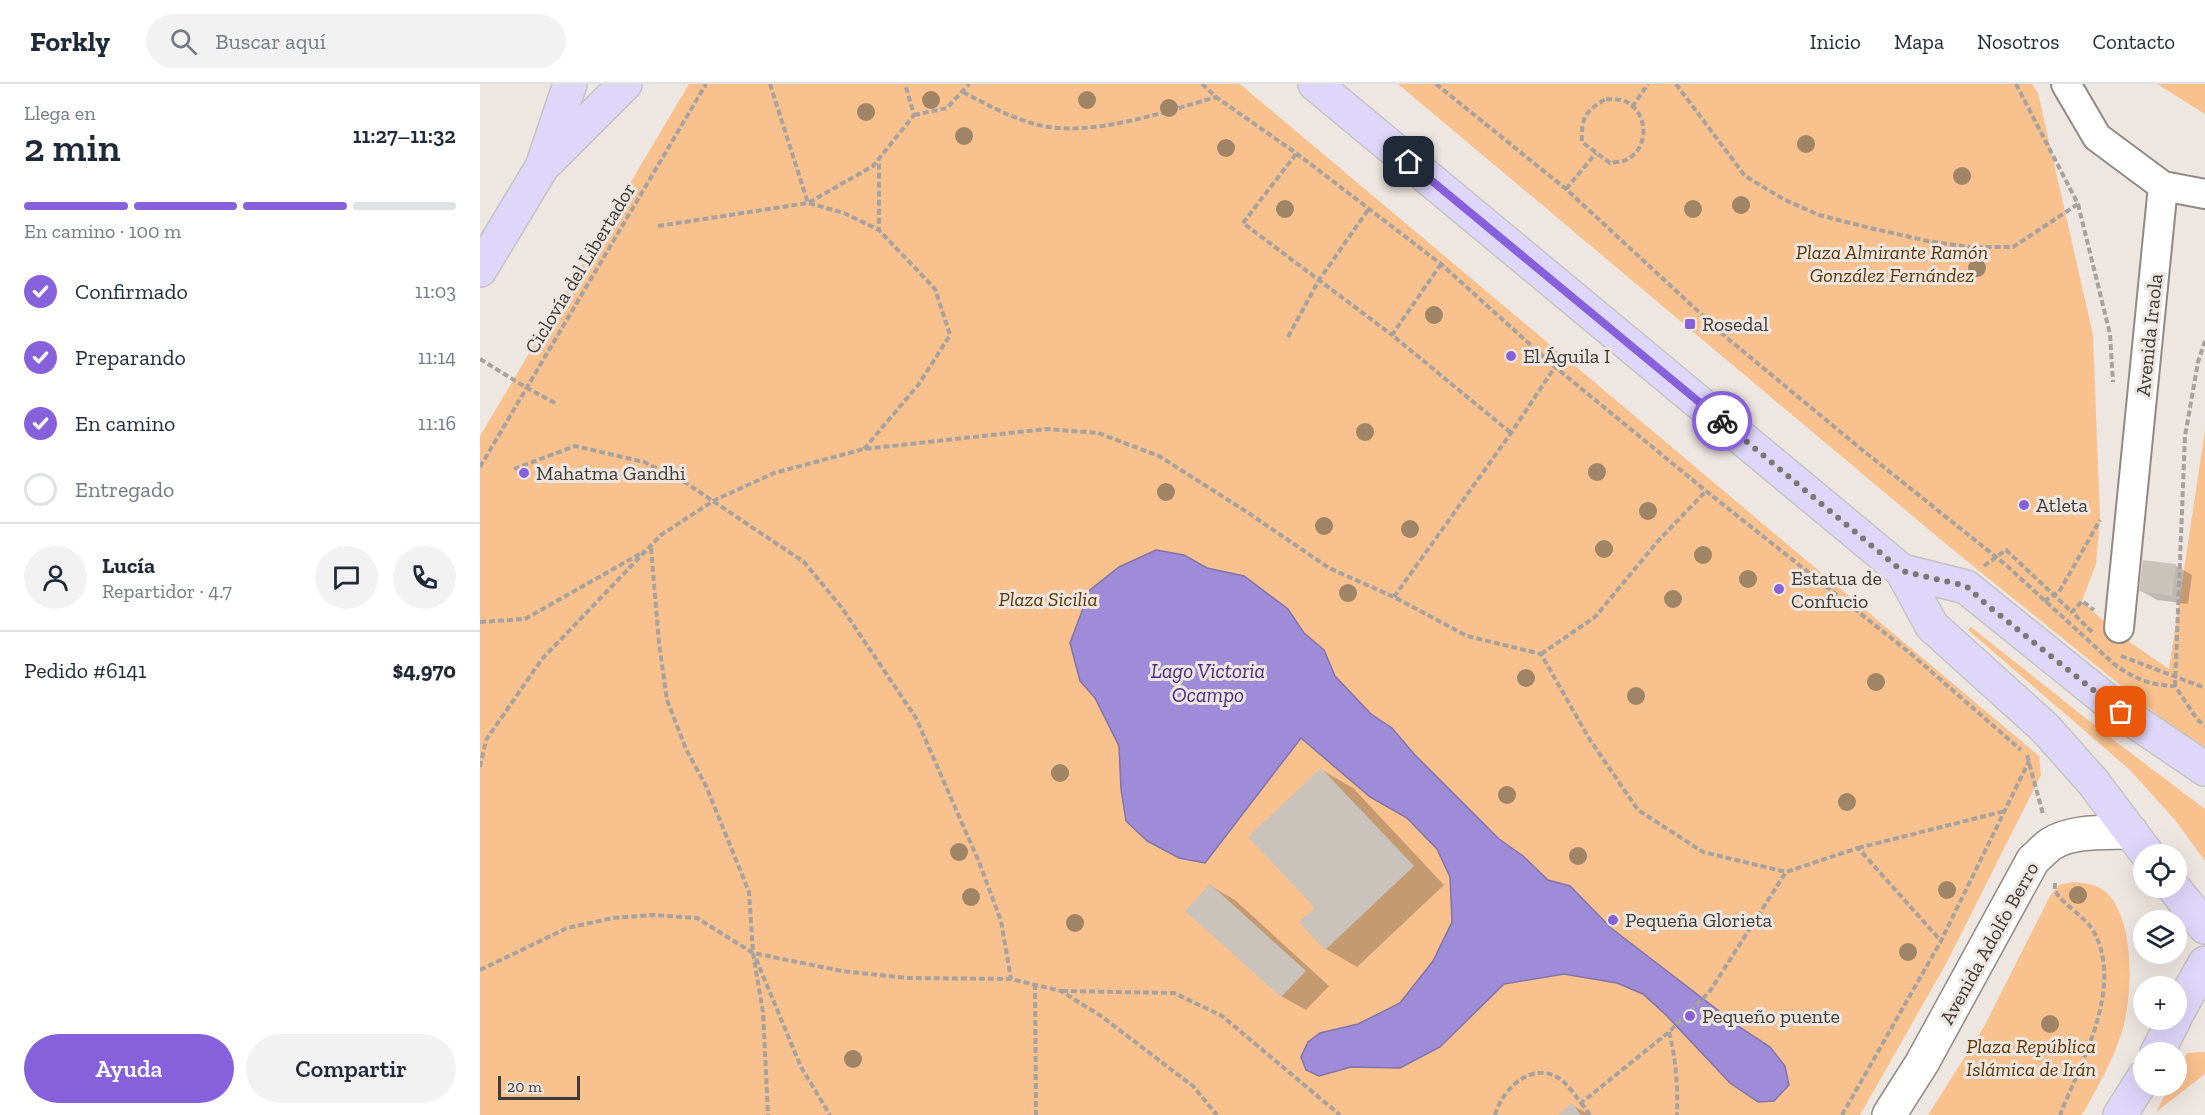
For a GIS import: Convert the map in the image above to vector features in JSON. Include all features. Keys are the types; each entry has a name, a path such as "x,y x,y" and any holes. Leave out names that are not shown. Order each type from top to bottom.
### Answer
{"main road":[{"path":"480,270 542,167 570,84"},
{"path":"542,167 625,84"},
{"path":"1315,84 1902,571 1932,626 2045,728 2093,782 2140,843"},
{"path":"1902,571 1966,586 2121,712 2205,769"},
{"name":"Avenida Adolfo Berro","path":"1889,1115 1922,1063 2033,860 2051,844 2066,837 2093,833 2140,843"},
{"path":"2182,898 2205,927"},
{"path":"2187,995 2205,963"},
{"path":"2120,1115 2133,1094"}],"street":[{"path":"2066,84 2097,137 2163,186 2205,194"},
{"name":"Avenida Iraola","path":"2119,628 2163,186"}],"path":[{"name":"Ciclovía del Libertador","path":"480,466 706,84"},
{"path":"770,84 808,203"},
{"path":"905,84 914,115"},
{"path":"658,226 808,203 873,166 914,115 947,108 969,84"},
{"path":"1202,84 1216,97 1296,153 1441,264 1555,367 1910,654 2017,748 2026,752 2029,760 1941,941 1842,1115"},
{"path":"1436,84 1566,189 1727,338 1995,556"},
{"path":"1632,107 1648,84"},
{"path":"1676,84 1745,176 1785,200 1819,215 1928,241 1969,247 2013,247 2078,204"},
{"path":"2016,84 2078,204 2110,334 2114,392"},
{"path":"963,92 1004,113 1037,125 1082,129 1150,116 1216,97"},
{"path":"1606,99 1624,101 1638,112 1644,129 1640,147 1628,159 1610,163 1596,153 1582,142 1581,124 1590,108 1606,99"},
{"path":"1296,153 1243,223 1392,334 1511,433"},
{"path":"1566,189 1596,153"},
{"path":"879,159 879,230"},
{"path":"808,203 844,213 879,230 935,289 950,335 919,384 864,449"},
{"path":"1288,337 1319,280 1368,210"},
{"path":"1392,334 1441,264"},
{"path":"2175,686 2185,436 2198,362 2205,340"},
{"path":"480,359 555,403"},
{"path":"1394,597 1511,433 1555,367"},
{"path":"480,767 486,740 542,659 661,535 713,501 774,473 864,449 1046,429 1098,433 1159,456 1329,568 1394,597 1467,636 1541,654 1590,740 1638,810 1703,852 1786,872 1858,848 2005,811"},
{"path":"514,469 575,446 644,462 683,481 804,562 842,608 916,718 967,832 1001,921 1011,979"},
{"path":"1541,654 1595,617 1658,541 1706,491"},
{"path":"2044,601 2059,592 2101,519"},
{"path":"480,622 525,619 651,548"},
{"path":"651,548 659,643 667,700 686,749 706,786 749,892 753,953 763,1012 768,1115"},
{"path":"1858,848 1941,941"},
{"path":"1581,1103 1670,1031 1710,991 1786,872"},
{"path":"480,970 567,928 613,918 653,915 697,918 753,953 842,971 907,978 1011,979 1061,991 1174,993 1222,1016 1340,1115"},
{"path":"753,953 801,1067 830,1115"},
{"path":"2060,1115 2100,1014 2104,979 2103,954"},
{"path":"1035,984 1036,1115"},
{"path":"1061,991 1101,1016 1193,1086 1217,1115"},
{"path":"1670,1031 1678,1086 1677,1115"},
{"path":"1494,1115 1506,1090 1528,1076 1540,1073 1554,1075 1565,1083 1590,1115"}],"green space":[{"name":"Plaza Sicilia","path":"689,84 1240,84 2039,756 2041,775 1947,962 1860,1115 480,1115 480,436"},
{"name":"Plaza Almirante Ramón González Fernández","path":"1398,84 2032,84 2038,93 2093,335 2100,519 2096,564 2082,601 2118,634 2169,669 2205,430 2205,750 2182,735 1946,544"},
{"path":"2157,84 2205,84 2205,114"},
{"path":"1971,627 2205,809 2205,861 2175,820 2130,770 1968,630"},
{"name":"Plaza República Islámica de Irán","path":"2073,882 2095,886 2107,893 2123,922 2129,961 2128,1002 2121,1035 2085,1110 2081,1115 1928,1115 1985,1025 2050,896 2059,885"},
{"path":"2205,1052 2205,1074 2187,1088 2187,1053"},
{"path":"2165,1096 2177,1096 2156,1112"}],"water":[{"name":"Lago Victoria Ocampo","path":"1156,550 1184,555 1207,568 1244,576 1288,609 1304,633 1324,650 1335,676 1371,714 1392,728 1414,754 1499,839 1523,856 1548,880 1570,886 1611,928 1741,1028 1770,1047 1785,1066 1789,1085 1774,1101 1758,1102 1730,1083 1643,994 1617,983 1564,974 1504,984 1440,1047 1400,1068 1351,1067 1319,1076 1306,1070 1301,1057 1308,1042 1320,1033 1358,1024 1400,1003 1433,961 1452,922 1450,877 1437,849 1407,818 1370,797 1301,738 1205,863 1179,858 1147,841 1126,821 1121,789 1119,746 1095,698 1080,681 1070,643 1090,590 1119,567"}],"building":[{"path":"2143,560 2176,564 2172,596 2139,591"},
{"path":"1321,768 1414,866 1325,950 1299,922 1315,908 1248,837"},
{"path":"1210,884 1306,971 1281,997 1185,911"},
{"path":"1572,1103 1581,1115 1558,1115"}],"way so far":[{"path":"1722,421 1902,571 1966,586 2121,712"}],"place":[{"name":"Rosedal","path":"1690,324"},
{"name":"El Águila I","path":"1511,356"},
{"name":"Mahatma Gandhi","path":"524,473"},
{"name":"Atleta","path":"2024,505"},
{"name":"Estatua de Confucio","path":"1779,589"},
{"name":"Pequeña Glorieta","path":"1613,920"},
{"name":"Pequeño puente","path":"1690,1016"}],"route":[{"path":"1409,162 1722,421"}]}
